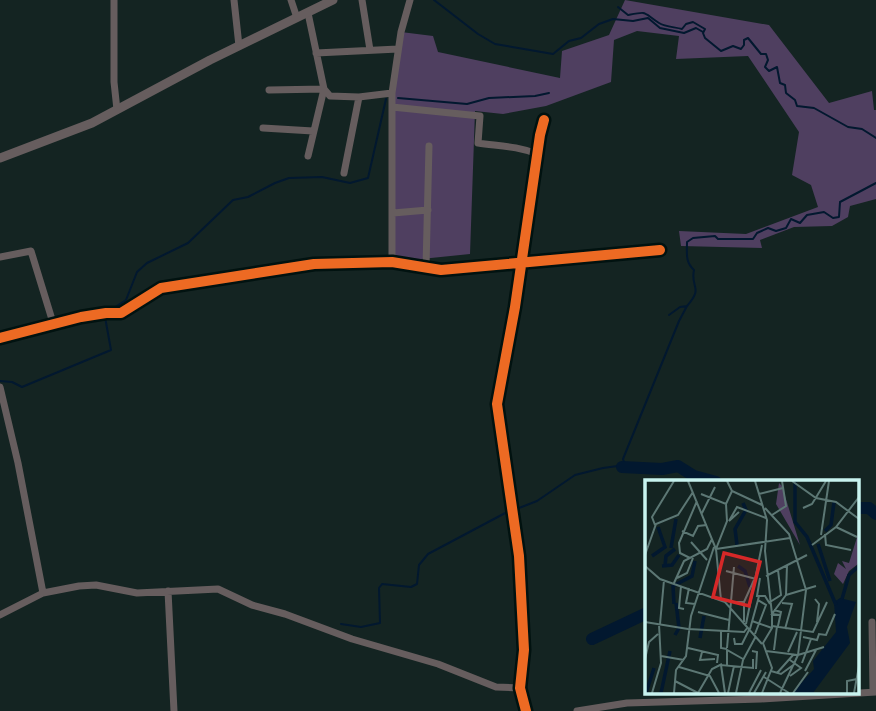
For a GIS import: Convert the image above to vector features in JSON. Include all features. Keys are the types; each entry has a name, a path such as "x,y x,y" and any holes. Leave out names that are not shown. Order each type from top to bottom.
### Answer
{"street":[{"path":"114,0 114,82 117,110"},
{"path":"234,0 239,46"},
{"path":"291,0 297,18"},
{"path":"0,158 92,123 333,0"},
{"path":"362,0 370,50"},
{"path":"392,262 392,93 398,50 410,0"},
{"path":"308,13 324,89 308,156"},
{"path":"316,53 398,50"},
{"path":"324,89 330,96 359,97 392,93"},
{"path":"269,90 324,89"},
{"path":"344,173 359,97"},
{"path":"392,107 480,116 478,143 504,148 521,147 537,154"},
{"path":"526,711 520,688 524,650 519,556 497,404 544,120"},
{"path":"264,128 313,131"},
{"path":"426,267 429,146"},
{"path":"393,213 428,210"},
{"path":"0,338 81,317 121,313 161,288 314,264 392,262 441,270 660,250"},
{"path":"0,257 31,251 54,326"},
{"path":"0,387 43,593"},
{"path":"0,615 43,593 79,586 96,585 137,593 218,589 252,605 294,617 352,639 438,664 496,687 520,688"},
{"path":"168,592 174,711"},
{"path":"872,622 874,692"},
{"path":"577,711 627,703 653,707 845,694"}],"shaded area":[{"path":"625,0 769,25 829,103 872,91 876,110 876,199 850,206 848,217 832,226 794,227 760,240 762,248 681,246 679,231 746,234 818,207 811,185 792,175 799,132 748,56 676,59 679,36 637,31 614,40 611,82 546,106 503,114 475,111 470,254 392,262 392,93 401,32 433,36 438,52 560,78 562,51 609,35"}],"waterway":[{"path":"434,0 495,44 553,54 569,41 581,38 599,24 613,19 633,21 648,18 660,28 684,33 696,28 703,32"},
{"path":"618,7 628,15 645,13 670,27 682,29 693,22 705,29 705,38 721,51 733,46 741,49 744,40 748,38 761,54 766,54 768,60 765,67 769,71 777,67 780,83 785,85 786,93 795,100 797,106 814,108 848,127 862,129 876,138"},
{"path":"398,98 467,104 489,98 549,93"},
{"path":"109,311 126,300 137,272 147,263 188,243 233,200 248,197 289,178 322,177 350,183 368,178 386,99"},
{"path":"669,315 680,307 687,306 695,295 694,270 689,264 687,254 687,242 693,238 715,236 718,239 753,239 757,233 768,228 776,231 786,228 791,219 800,223 807,215 824,212 833,218 839,217 840,202 876,183"},
{"path":"514,510 537,501 575,475 625,465 623,459 687,306"},
{"path":"0,381 12,382 22,387 111,350 105,317"},
{"path":"622,467 662,469 678,466 694,476 709,480"},
{"path":"858,508 869,508 876,514"},
{"path":"341,624 361,627 380,623 379,588 382,584 411,587 417,584 419,565 428,554 509,511"},
{"path":"592,639 645,614"}],"cycle path":[{"path":"526,711 520,688 524,650 519,556 497,404 544,120"},
{"path":"0,338 81,317 121,313 161,288 314,264 392,262 441,270 660,250"}]}
